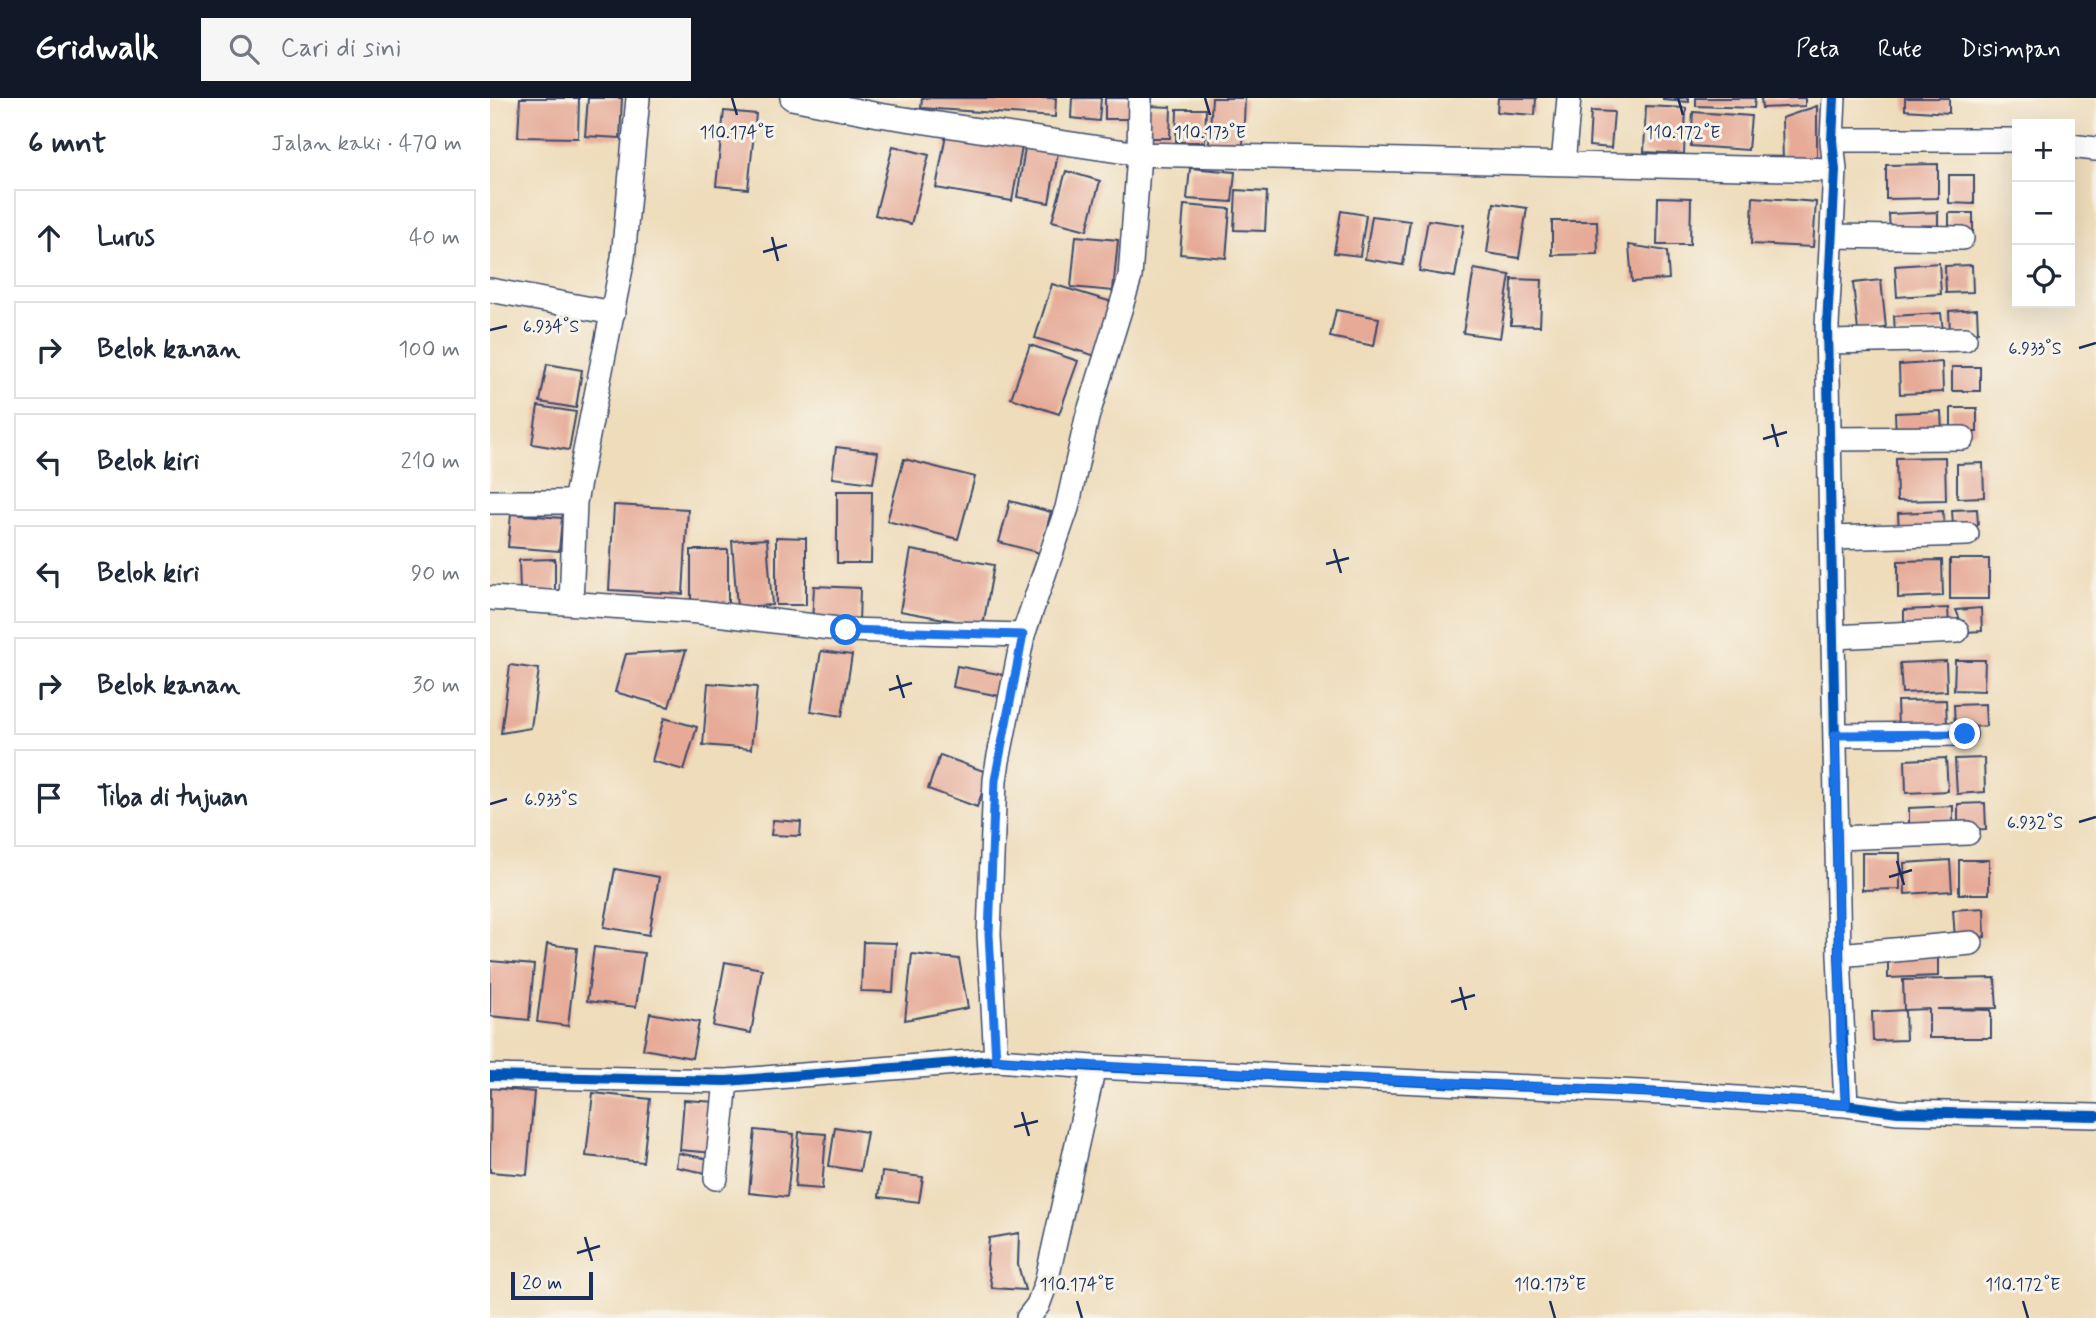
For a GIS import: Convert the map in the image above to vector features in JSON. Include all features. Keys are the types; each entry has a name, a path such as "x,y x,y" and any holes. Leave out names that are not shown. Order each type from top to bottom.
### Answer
{"street":[{"path":"571,603 575,502 623,258 638,98"},
{"path":"792,98 879,115 1139,154 1835,170"},
{"path":"996,1060 989,934 995,780 1023,635 1067,508 1087,418 1130,277 1139,154 1140,98"},
{"path":"1563,164 1569,98"},
{"path":"1834,98 1832,140 1835,170 1828,342 1829,439 1836,838 1846,1105"},
{"path":"1832,140 2012,140"},
{"path":"2075,147 2096,149"},
{"path":"1832,236 1962,238"},
{"path":"490,290 612,313"},
{"path":"1828,342 1965,338"},
{"path":"1829,439 1962,438"},
{"path":"490,502 575,502"},
{"path":"1831,538 1967,534"},
{"path":"490,598 700,612 846,630 1023,635"},
{"path":"1833,637 1957,631"},
{"path":"1835,735 1965,734"},
{"path":"1836,838 1968,833"},
{"path":"1839,955 1971,943"},
{"path":"490,1076 726,1081 996,1060 1094,1068 1648,1092 1846,1105 1898,1112 2096,1116"},
{"path":"1028,1318 1038,1305 1046,1283 1094,1068"},
{"path":"716,1178 726,1081"}],"building":[{"path":"520,98 579,98 578,138 518,137"},
{"path":"588,98 622,98 620,138 585,136"},
{"path":"922,98 1056,98 1055,117 921,108"},
{"path":"1072,98 1101,98 1099,121 1071,118"},
{"path":"1105,98 1131,98 1131,119 1105,119"},
{"path":"1212,98 1245,98 1243,145 1209,144"},
{"path":"1498,98 1536,98 1535,115 1497,112"},
{"path":"1689,98 1689,102 1663,100"},
{"path":"1696,98 1755,98 1754,108 1696,106"},
{"path":"1761,98 1805,98 1805,106 1762,108"},
{"path":"1905,98 1949,98 1949,113 1905,110"},
{"path":"1149,106 1171,107 1170,138 1148,138"},
{"path":"1646,106 1686,108 1684,154 1644,152"},
{"path":"1817,106 1817,163 1783,164 1782,118"},
{"path":"1177,109 1206,109 1205,142 1176,142"},
{"path":"724,111 756,114 748,189 716,186"},
{"path":"1591,111 1614,112 1611,148 1589,146"},
{"path":"1693,112 1751,116 1748,150 1691,146"},
{"path":"946,134 1022,147 1012,201 936,188"},
{"path":"893,146 929,155 911,224 875,215"},
{"path":"1025,148 1058,153 1049,203 1017,197"},
{"path":"1938,164 1938,198 1886,199 1886,165"},
{"path":"1190,168 1235,172 1232,202 1187,199"},
{"path":"1066,171 1100,181 1087,230 1052,221"},
{"path":"1949,175 1974,175 1974,204 1949,203"},
{"path":"1236,190 1267,192 1265,231 1234,230"},
{"path":"1658,197 1691,198 1690,245 1657,245"},
{"path":"1753,197 1816,202 1813,247 1751,244"},
{"path":"1494,203 1527,208 1519,258 1487,253"},
{"path":"1184,205 1230,209 1226,258 1180,254"},
{"path":"1341,211 1366,215 1360,256 1334,253"},
{"path":"1938,212 1938,231 1890,232 1889,214"},
{"path":"1949,213 1973,213 1973,233 1949,233"},
{"path":"1372,216 1410,221 1403,265 1365,259"},
{"path":"1428,220 1464,225 1455,277 1419,271"},
{"path":"1552,221 1597,221 1598,254 1552,255"},
{"path":"1076,236 1118,240 1113,291 1071,287"},
{"path":"1629,245 1667,251 1669,279 1632,282"},
{"path":"1939,263 1941,294 1897,297 1895,266"},
{"path":"1972,265 1973,292 1946,293 1945,266"},
{"path":"1474,269 1510,275 1500,338 1463,333"},
{"path":"1512,279 1542,280 1540,326 1511,325"},
{"path":"1881,280 1886,328 1858,331 1853,283"},
{"path":"1052,284 1112,302 1096,356 1035,338"},
{"path":"1977,309 1978,332 1950,333 1949,311"},
{"path":"1336,310 1379,318 1374,346 1330,337"},
{"path":"1941,313 1943,331 1895,334 1894,316"},
{"path":"1030,345 1078,361 1059,414 1011,398"},
{"path":"1942,362 1943,392 1900,394 1899,365"},
{"path":"547,364 582,370 576,408 540,402"},
{"path":"1952,367 1980,367 1980,391 1952,391"},
{"path":"538,406 576,412 569,450 532,444"},
{"path":"1951,408 1977,408 1977,432 1951,432"},
{"path":"1941,411 1942,432 1896,435 1895,413"},
{"path":"836,447 878,452 873,483 832,478"},
{"path":"1945,457 1946,500 1897,501 1896,458"},
{"path":"904,459 975,477 958,539 887,521"},
{"path":"1983,463 1984,497 1957,498 1957,464"},
{"path":"837,491 872,491 871,563 837,563"},
{"path":"1010,501 1051,512 1040,553 999,542"},
{"path":"614,505 688,509 683,594 609,590"},
{"path":"1977,509 1978,525 1953,526 1952,510"},
{"path":"1943,511 1944,529 1899,532 1898,513"},
{"path":"511,514 562,518 559,551 508,547"},
{"path":"776,537 806,538 806,605 776,605"},
{"path":"767,539 772,605 737,607 732,541"},
{"path":"691,550 728,550 728,606 691,606"},
{"path":"911,550 994,565 983,626 900,611"},
{"path":"555,559 555,591 520,591 519,560"},
{"path":"1950,559 1989,559 1989,599 1950,599"},
{"path":"1942,560 1943,596 1898,598 1898,561"},
{"path":"814,586 860,588 859,625 812,623"},
{"path":"1948,608 1949,626 1904,628 1904,610"},
{"path":"1981,608 1982,631 1965,632 1956,610"},
{"path":"686,650 669,707 615,692 626,654"},
{"path":"821,651 852,655 842,716 811,711"},
{"path":"1955,660 1985,660 1984,691 1954,690"},
{"path":"1946,661 1947,691 1902,693 1900,663"},
{"path":"510,665 539,669 531,728 501,733"},
{"path":"957,666 1009,676 1005,697 953,687"},
{"path":"708,683 757,687 751,749 703,745"},
{"path":"1946,700 1947,726 1898,727 1897,701"},
{"path":"1985,704 1986,726 1955,728 1954,705"},
{"path":"664,718 697,727 684,770 652,761"},
{"path":"940,755 989,773 977,807 928,789"},
{"path":"1946,758 1948,791 1906,793 1905,760"},
{"path":"1984,758 1985,792 1957,794 1955,759"},
{"path":"1985,803 1986,829 1958,830 1958,804"},
{"path":"1953,806 1953,827 1909,829 1909,808"},
{"path":"773,820 801,822 800,836 771,835"},
{"path":"1862,853 1900,853 1900,889 1862,890"},
{"path":"1950,860 1952,891 1905,894 1904,863"},
{"path":"1959,860 1989,860 1989,894 1959,894"},
{"path":"615,869 659,877 649,935 604,927"},
{"path":"1984,908 1985,937 1955,939 1953,910"},
{"path":"863,942 896,943 893,992 861,991"},
{"path":"547,944 577,948 568,1026 537,1022"},
{"path":"594,947 644,953 636,1007 587,1001"},
{"path":"912,954 959,959 968,1008 905,1020"},
{"path":"1938,957 1938,976 1888,978 1888,958"},
{"path":"490,961 534,965 529,1020 490,1016"},
{"path":"725,962 762,969 751,1033 713,1026"},
{"path":"1995,978 1997,1008 1937,1009 1991,1010 1991,1038 1929,1038 1929,1009 1904,1010 1903,980"},
{"path":"1905,1010 1906,1040 1873,1041 1872,1012"},
{"path":"650,1013 699,1022 692,1058 643,1049"},
{"path":"491,1088 534,1092 527,1175 490,1172"},
{"path":"593,1093 650,1099 643,1162 586,1156"},
{"path":"684,1100 717,1102 713,1153 680,1150"},
{"path":"835,1127 867,1132 860,1171 829,1166"},
{"path":"755,1130 794,1134 787,1197 749,1193"},
{"path":"799,1132 826,1134 822,1189 795,1187"},
{"path":"678,1153 709,1159 706,1173 676,1167"},
{"path":"882,1172 923,1177 919,1202 879,1197"},
{"path":"1019,1233 1018,1265 1025,1290 992,1288 987,1264 989,1238"}],"cycle path":[{"path":"1834,98 1832,140 1835,170 1827,326 1839,955 1846,1105 1898,1112 2096,1116"},
{"path":"490,1076 726,1081 996,1060 1094,1067 1662,1093 1846,1105"}],"route":[{"path":"846,630 1023,635 995,780 989,934 996,1060 1094,1068 1662,1093 1846,1105 1841,1040 1835,735 1965,734"}]}
